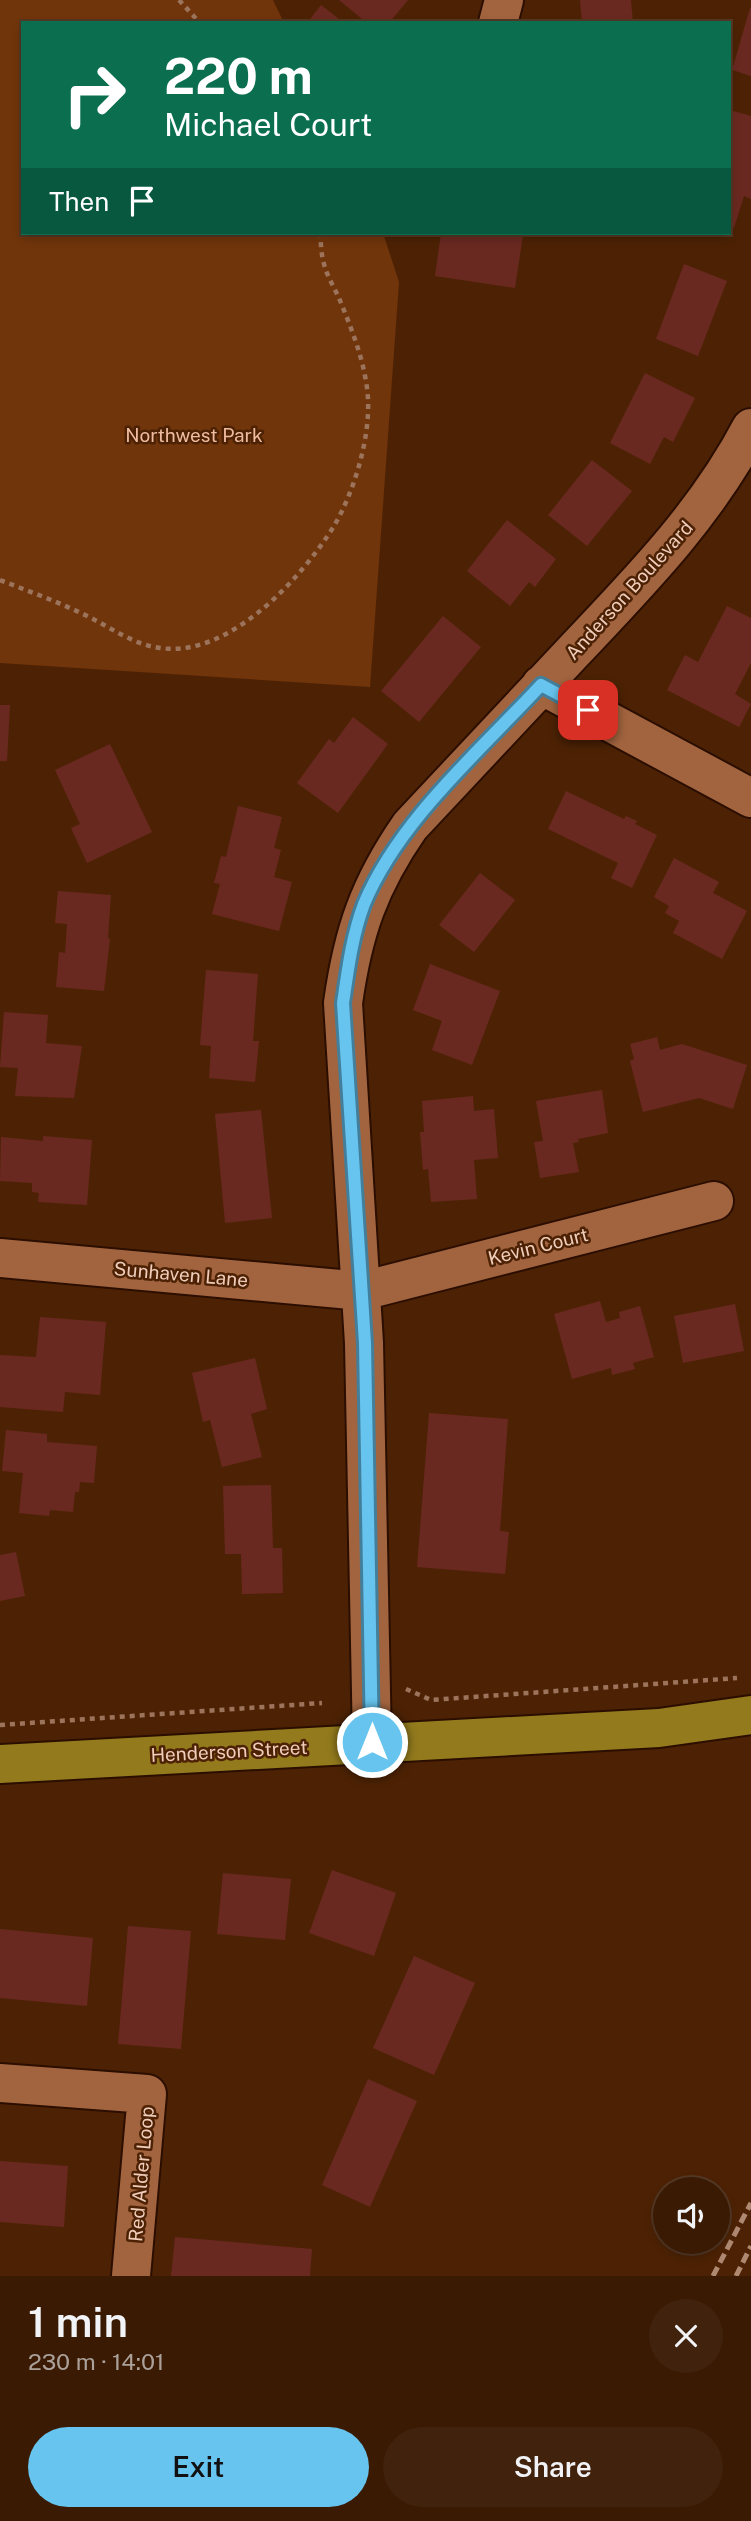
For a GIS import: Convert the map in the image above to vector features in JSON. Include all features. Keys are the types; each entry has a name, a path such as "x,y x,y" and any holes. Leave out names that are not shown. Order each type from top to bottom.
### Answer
{"main road":[{"name":"Henderson Street","path":"0,1764 659,1728 751,1716"}],"street":[{"path":"499,21 504,0"},
{"name":"Anderson Boulevard","path":"372,1742 362,1290 344,1046 343,1003 350,950 364,905 385,862 410,826 657,564 696,517 731,466 751,428"},
{"path":"541,685 751,798"},
{"name":"Kevin Court","path":"362,1290 715,1201"},
{"name":"Sunhaven Lane","path":"0,1258 362,1290"},
{"name":"Red Alder Loop","path":"0,2082 147,2094 131,2276"}],"path":[{"path":"179,0 198,21"},
{"path":"0,580 85,615 128,639 160,648 185,649 206,644 261,612 334,525 349,493 365,436 368,400 358,347 324,265 320,235"},
{"path":"405,1688 431,1700 751,1676"},
{"path":"0,1725 322,1703"}],"green space":[{"name":"Northwest Park","path":"0,0 273,0 283,21 21,21 21,235 384,235 399,282 370,687 0,663"}],"building":[{"path":"339,0 408,0 391,21 365,21"},
{"path":"580,0 631,0 633,21 582,21"},
{"path":"321,5 341,21 309,21"},
{"path":"751,8 751,76 732,70"},
{"path":"731,110 751,116 751,199 744,196 734,228 731,227"},
{"path":"441,235 523,235 515,288 435,276"},
{"path":"684,264 727,281 698,356 656,339"},
{"path":"645,373 695,398 673,442 664,437 650,464 610,443"},
{"path":"592,460 632,491 587,546 548,515"},
{"path":"507,520 556,559 535,587 529,582 510,606 467,571"},
{"path":"727,606 751,618 751,663 735,694 751,704 739,727 667,690 685,655 698,662"},
{"path":"443,616 481,647 419,722 381,691"},
{"path":"0,705 10,705 7,761 0,761"},
{"path":"353,717 388,744 338,813 297,783 329,739 334,743"},
{"path":"110,744 152,832 87,863 71,828 80,824 55,770"},
{"path":"566,791 624,819 626,816 637,821 635,824 657,835 632,888 611,878 618,863 548,829"},
{"path":"238,806 282,817 274,848 281,850 274,877 292,882 279,931 212,914 220,884 214,883 221,856 226,857"},
{"path":"674,858 719,882 713,893 747,911 722,959 673,933 679,921 665,913 669,906 654,897"},
{"path":"480,873 515,900 474,952 439,925"},
{"path":"58,891 111,895 110,939 104,991 56,987 59,952 65,953 67,924 55,923"},
{"path":"430,964 500,991 472,1065 432,1050 442,1021 413,1010"},
{"path":"206,970 258,974 253,1041 259,1041 255,1082 209,1078 211,1046 200,1045"},
{"path":"4,1012 48,1015 46,1043 82,1046 74,1098 15,1096 18,1068 0,1067"},
{"path":"657,1037 660,1050 682,1044 747,1065 733,1109 699,1098 643,1112 630,1061 634,1059 630,1044"},
{"path":"602,1090 608,1133 578,1139 579,1142 573,1143 579,1172 540,1178 534,1142 543,1141 536,1101"},
{"path":"473,1096 474,1111 494,1109 498,1158 474,1160 477,1199 431,1202 428,1169 423,1170 420,1132 424,1132 422,1101"},
{"path":"261,1110 272,1218 225,1223 215,1114"},
{"path":"43,1136 92,1140 87,1205 38,1202 39,1193 32,1192 32,1183 0,1181 1,1137 43,1141"},
{"path":"600,1301 606,1322 620,1318 619,1312 640,1306 654,1357 633,1363 635,1369 612,1375 611,1368 572,1379 554,1314"},
{"path":"735,1304 744,1351 683,1363 674,1316"},
{"path":"40,1317 106,1322 100,1395 65,1392 63,1412 0,1407 0,1355 36,1357"},
{"path":"255,1358 267,1409 251,1414 262,1457 222,1467 210,1420 203,1422 192,1373"},
{"path":"429,1413 508,1419 500,1531 509,1532 505,1574 417,1567"},
{"path":"6,1430 47,1434 47,1442 97,1446 94,1483 80,1482 79,1492 75,1492 73,1512 50,1510 49,1516 19,1513 23,1473 2,1471"},
{"path":"271,1485 273,1548 282,1548 283,1593 242,1594 241,1554 225,1554 223,1486"},
{"path":"16,1552 25,1596 0,1601 0,1555"},
{"path":"332,1870 396,1893 374,1956 309,1933"},
{"path":"223,1873 291,1879 285,1940 217,1934"},
{"path":"128,1926 191,1931 181,2049 118,2044"},
{"path":"0,1929 93,1938 87,2006 0,1998"},
{"path":"414,1956 475,1983 434,2075 373,2048"},
{"path":"368,2079 417,2101 370,2207 322,2185"},
{"path":"0,2161 68,2166 64,2227 0,2222"},
{"path":"175,2237 312,2249 310,2276 171,2276"}],"railway":[{"path":"713,2276 751,2203"},
{"path":"736,2276 751,2246"}],"route":[{"path":"372,1742 365,1343 344,1046 343,1003 350,950 364,905 385,862 410,826 541,685 588,710"}]}
